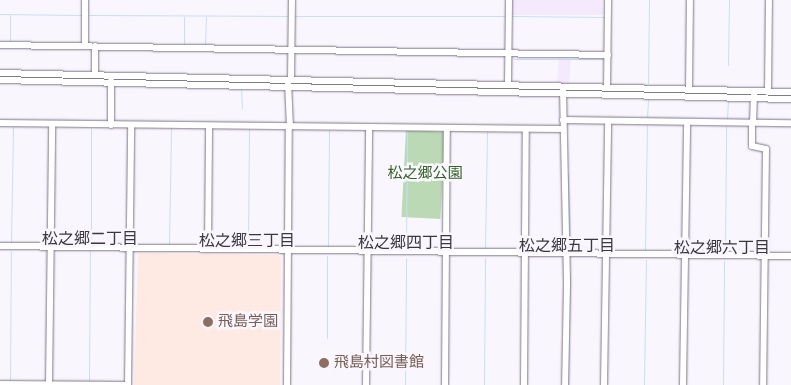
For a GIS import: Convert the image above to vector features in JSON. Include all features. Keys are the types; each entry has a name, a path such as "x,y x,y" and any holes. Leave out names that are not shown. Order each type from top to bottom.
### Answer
{"street":[{"path":"85,0 85,46"},
{"path":"287,385 289,83 292,0"},
{"path":"508,85 509,0"},
{"path":"607,88 608,0"},
{"path":"689,90 690,0"},
{"path":"768,92 769,0"},
{"path":"0,45 509,55 608,55"},
{"path":"95,46 95,75"},
{"path":"0,73 95,75 111,80"},
{"path":"0,80 508,85 564,90 607,88 689,90 791,99"},
{"path":"111,80 111,125"},
{"path":"289,83 754,95 768,92 791,92"},
{"path":"564,90 565,385"},
{"path":"754,95 752,146 766,149 763,385"},
{"path":"563,120 791,123"},
{"path":"604,385 608,121"},
{"path":"683,385 687,122"},
{"path":"0,123 563,129"},
{"path":"49,384 52,124"},
{"path":"0,384 128,385 131,125"},
{"path":"208,249 209,126"},
{"path":"366,385 369,127"},
{"path":"445,385 447,128"},
{"path":"524,385 526,129"},
{"path":"0,246 791,256"}],"shaded area":[{"path":"511,0 603,0 603,15 511,15"},
{"path":"559,59 571,60 569,85 557,84"},
{"name":"飛島学園","path":"138,253 278,255 281,258 280,385 134,385"}],"green space":[{"name":"松之郷公園","path":"406,130 445,132 440,219 401,217"}],"waterway":[{"path":"648,83 649,0"},
{"path":"728,65 729,0"},
{"path":"0,14 82,15"},
{"path":"10,15 10,42"},
{"path":"89,15 288,16"},
{"path":"295,16 507,16"},
{"path":"512,16 604,17"},
{"path":"184,17 184,45"},
{"path":"205,45 206,17"},
{"path":"514,59 604,59"},
{"path":"241,89 242,108"},
{"path":"647,119 648,98"},
{"path":"727,119 728,100"},
{"path":"645,250 647,125"},
{"path":"725,251 726,126"},
{"path":"11,243 13,127"},
{"path":"91,128 91,244"},
{"path":"169,245 171,128"},
{"path":"248,244 249,129"},
{"path":"328,247 329,130"},
{"path":"406,247 407,130"},
{"path":"485,248 487,132"},
{"path":"568,174 570,245"},
{"path":"10,382 11,251"},
{"path":"89,382 90,251"},
{"path":"327,256 327,338"},
{"path":"405,385 406,258"},
{"path":"484,385 485,258"},
{"path":"644,385 646,260"},
{"path":"723,385 724,261"},
{"path":"568,385 570,274"},
{"path":"115,382 126,382"}],"place":[{"name":"飛島学園","path":"208,322"},
{"name":"飛島村図書館","path":"324,363"}],"district":[{"name":"松之郷二丁目","path":"90,239"},
{"name":"松之郷三丁目","path":"247,241"},
{"name":"松之郷四丁目","path":"406,243"},
{"name":"松之郷五丁目","path":"567,246"},
{"name":"松之郷六丁目","path":"722,248"}]}
